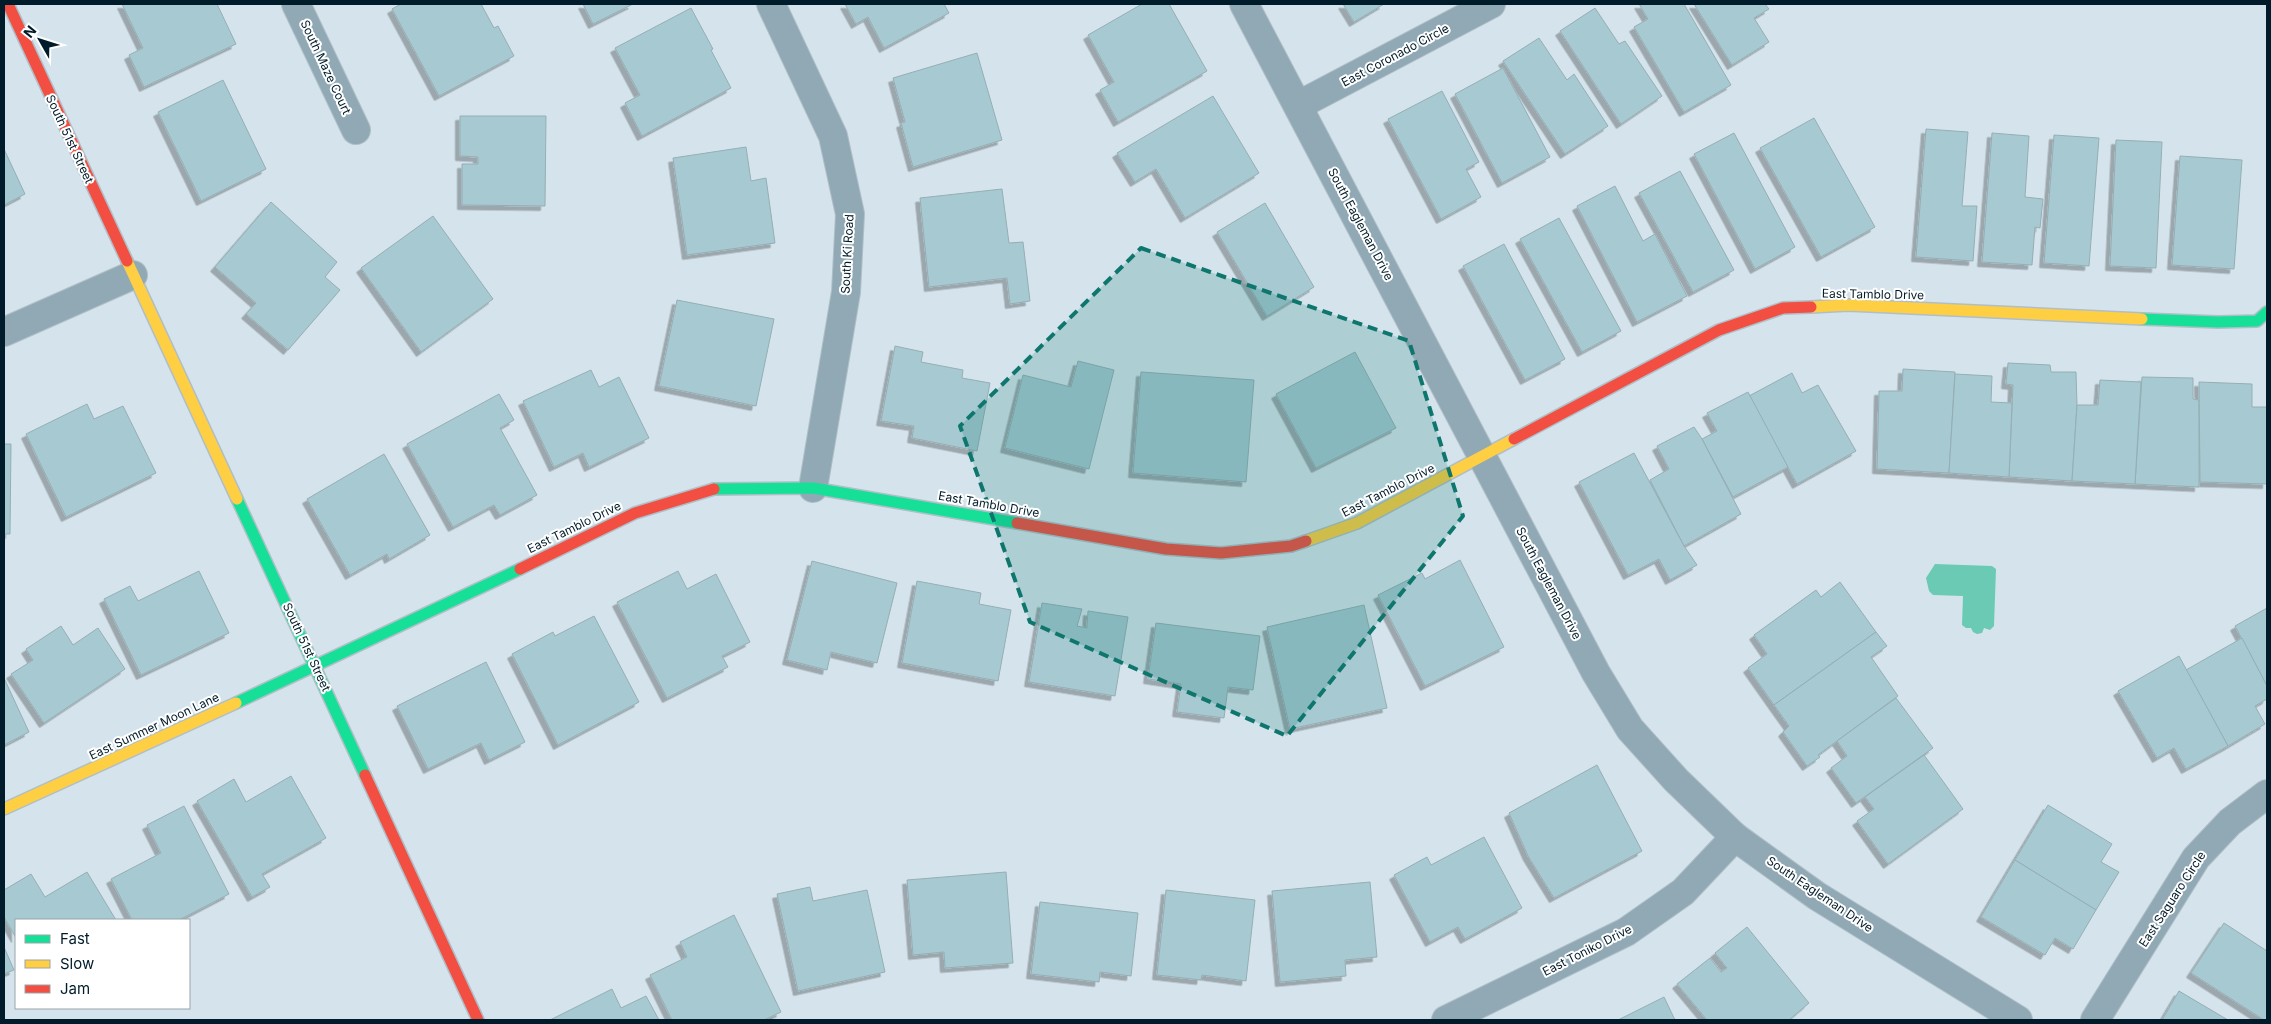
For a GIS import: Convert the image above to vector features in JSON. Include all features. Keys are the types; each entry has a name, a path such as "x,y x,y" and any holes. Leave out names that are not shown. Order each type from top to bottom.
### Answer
{"street":[{"name":"South 51st Street","path":"8,4 478,1020"},
{"name":"South Maze Court","path":"296,4 356,130"},
{"name":"South Ki Road","path":"771,4 833,136 850,214 846,292 814,488"},
{"name":"South Eagleman Drive","path":"1244,4 1299,105 1596,673 1630,730 1676,780 1735,837 1817,896 2018,1020"},
{"name":"East Coronado Circle","path":"1299,105 1491,4"},
{"path":"4,332 133,275"},
{"name":"East Tamblo Drive","path":"316,667 635,513 716,488 814,488 1166,549 1221,553 1291,546 1357,523 1719,330 1783,308 1848,305 2218,322 2257,320 2267,312"},
{"name":"East Summer Moon Lane","path":"4,810 316,667"},
{"name":"East Saguaro Circle","path":"2095,1020 2196,858 2230,822 2267,794"},
{"name":"East Toniko Drive","path":"1446,1020 1626,932 1683,892 1735,837"}],"highlighted area":[{"path":"1141,248 1409,341 1463,516 1287,736 1030,622 960,426"}],"shaded area":[{"path":"1935,564 1992,566 1996,569 1994,626 1990,630 1984,628 1982,633 1977,634 1971,628 1966,628 1962,625 1963,596 1933,595 1929,591 1926,578"}],"building":[{"path":"122,4 217,4 236,44 144,87 129,55 143,48"},
{"path":"401,4 481,4 494,28 498,26 514,56 439,96 392,9"},
{"path":"583,4 633,4 593,24"},
{"path":"845,4 944,4 949,13 884,48 868,17 856,24"},
{"path":"1142,4 1169,4 1207,71 1118,122 1100,90 1114,82 1088,35"},
{"path":"1343,4 1384,4 1354,22"},
{"path":"1639,4 1684,4 1731,85 1684,112 1634,27 1648,19"},
{"path":"1694,4 1765,4 1769,9 1754,18 1769,42 1732,65"},
{"path":"691,8 731,88 642,136 625,103 640,95 615,48"},
{"path":"1595,8 1619,44 1625,41 1662,96 1621,124 1560,31"},
{"path":"1539,38 1567,80 1574,74 1608,126 1565,154 1503,61"},
{"path":"977,53 1002,140 913,167 901,123 905,122 893,78"},
{"path":"1503,68 1550,157 1502,183 1455,94"},
{"path":"223,80 266,169 201,201 158,112"},
{"path":"1442,91 1479,162 1466,169 1481,197 1441,219 1388,119"},
{"path":"1213,96 1259,173 1185,218 1156,169 1135,182 1117,153"},
{"path":"460,116 546,116 545,206 462,205 462,164 478,164 478,157 460,156"},
{"path":"1814,118 1875,227 1821,257 1760,148"},
{"path":"1926,129 1968,132 1962,206 1977,206 1973,261 1916,257"},
{"path":"1734,133 1795,247 1755,269 1694,154"},
{"path":"1992,133 2029,136 2025,197 2043,199 2040,228 2035,227 2032,265 1982,262"},
{"path":"2054,135 2099,138 2089,266 2044,263"},
{"path":"2116,140 2162,142 2156,268 2110,266"},
{"path":"746,147 751,181 766,178 775,243 687,255 673,158"},
{"path":"4,149 25,194 4,205"},
{"path":"2180,156 2242,160 2234,269 2172,265"},
{"path":"1680,171 1734,270 1693,292 1639,193"},
{"path":"1615,186 1643,241 1655,234 1687,296 1637,322 1577,206"},
{"path":"1002,189 1009,243 1023,242 1030,301 1010,304 1007,278 929,287 920,198"},
{"path":"271,202 337,262 325,277 340,290 288,350 246,314 256,303 215,267"},
{"path":"1265,203 1314,287 1267,316 1217,232"},
{"path":"433,216 493,299 421,352 361,268"},
{"path":"1559,218 1621,331 1582,352 1520,239"},
{"path":"1504,244 1565,359 1525,380 1463,266"},
{"path":"677,300 774,319 756,406 659,386"},
{"path":"895,346 923,352 921,362 963,370 962,378 990,383 977,451 912,438 914,426 881,421"},
{"path":"1355,352 1396,428 1316,468 1276,394"},
{"path":"1078,361 1114,370 1089,469 1005,448 1023,375 1071,387"},
{"path":"2008,363 2050,365 2051,372 2076,372 2077,405 2072,481 2009,477 2013,385 2006,384"},
{"path":"1903,369 1955,372 1949,473 1877,469 1879,391 1902,391"},
{"path":"591,370 599,387 619,377 649,438 589,467 583,453 554,467 523,401"},
{"path":"1141,372 1254,380 1246,482 1133,473"},
{"path":"1792,373 1802,393 1818,385 1856,451 1797,484 1749,396"},
{"path":"1955,374 1992,376 1991,402 2012,403 2009,477 1949,473"},
{"path":"2142,377 2193,378 2193,399 2199,400 2199,487 2135,484"},
{"path":"2100,380 2141,382 2135,484 2072,481 2077,405 2098,405"},
{"path":"2199,382 2252,384 2252,407 2267,407 2267,484 2200,482"},
{"path":"1748,392 1788,467 1733,497 1702,439 1717,431 1707,413"},
{"path":"499,394 514,420 500,428 537,495 500,515 494,505 453,527 407,444"},
{"path":"87,404 94,419 123,406 156,473 66,517 26,434"},
{"path":"1694,427 1741,514 1684,546 1650,480 1669,469 1657,446"},
{"path":"4,444 11,444 10,534 4,534"},
{"path":"1634,453 1684,546 1697,565 1670,580 1659,559 1628,575 1579,482"},
{"path":"384,454 430,535 389,559 387,554 350,575 307,499"},
{"path":"1460,560 1504,647 1425,686 1378,595 1422,573 1425,579"},
{"path":"812,561 897,583 877,663 831,652 827,670 787,660"},
{"path":"199,571 229,633 141,675 104,599 130,586 138,601"},
{"path":"678,571 687,589 716,574 750,642 722,656 728,667 667,698 617,602"},
{"path":"917,581 981,593 979,604 1011,610 998,681 902,663"},
{"path":"1840,582 1876,632 1774,705 1748,668 1767,654 1754,635 1816,590 1821,597"},
{"path":"1042,603 1082,609 1077,626 1087,628 1088,611 1128,617 1115,696 1029,682"},
{"path":"1364,605 1387,708 1290,729 1267,627"},
{"path":"2267,608 2267,686 2235,626"},
{"path":"594,616 639,702 558,745 512,654 553,632 555,636"},
{"path":"1156,623 1260,636 1253,690 1228,687 1224,718 1177,712 1181,684 1148,679"},
{"path":"61,626 73,645 98,628 125,669 44,723 11,674 33,660 26,649"},
{"path":"1876,632 1887,646 1871,657 1898,696 1818,755 1820,757 1807,766 1783,732 1789,726 1774,705"},
{"path":"2242,638 2267,686 2267,699 2255,706 2265,724 2228,746 2186,670"},
{"path":"2179,656 2228,746 2186,769 2174,748 2157,758 2118,691"},
{"path":"486,662 525,742 489,760 481,743 428,769 397,706"},
{"path":"4,678 29,732 4,745"},
{"path":"1896,698 1933,748 1856,803 1831,768 1847,756 1837,741"},
{"path":"1924,755 1963,809 1888,864 1857,821 1874,809 1865,797"},
{"path":"1597,765 1642,851 1554,898 1528,856 1509,813"},
{"path":"291,776 326,838 262,874 270,887 252,897 197,801 234,779 246,802"},
{"path":"2048,805 2112,844 2101,862 2119,872 2096,910 2015,860"},
{"path":"184,806 229,894 181,919 131,919 111,879 161,853 147,825"},
{"path":"1484,837 1522,908 1465,939 1458,927 1430,942 1394,875 1427,857 1431,865"},
{"path":"2015,860 2096,910 2073,949 2055,938 2045,955 1981,917"},
{"path":"87,872 115,919 15,919 15,936 4,917 4,890 31,874 45,897"},
{"path":"1006,872 1013,963 945,968 944,952 913,955 907,880"},
{"path":"1370,882 1377,957 1345,960 1346,976 1280,982 1272,891"},
{"path":"810,887 813,901 867,890 885,972 798,991 777,894"},
{"path":"1166,890 1255,900 1246,981 1202,975 1201,980 1157,975"},
{"path":"1040,902 1138,913 1131,976 1100,972 1099,982 1031,974"},
{"path":"734,915 781,1012 764,1020 672,1020 650,975 687,957 680,942"},
{"path":"2224,923 2267,951 2267,1020 2264,1020 2191,973"},
{"path":"1747,927 1809,1003 1789,1020 1707,1020 1677,984 1710,958 1721,972 1727,968 1715,953"},
{"path":"4,947 14,970 4,974"},
{"path":"612,989 621,1008 646,996 659,1020 550,1020"},
{"path":"2179,991 2228,1020 2162,1020"},
{"path":"1664,997 1675,1020 1618,1020"}],"traffic: fast":[{"path":"2142,319 2218,322 2257,321 2267,312"},
{"path":"714,489 813,488 1017,523"},
{"path":"237,499 365,775"},
{"path":"236,703 520,569"}],"traffic: slow":[{"path":"127,261 237,499"},
{"path":"1811,307 1848,305 2142,319"},
{"path":"1306,541 1357,523 1514,439"},
{"path":"4,809 236,703"}],"traffic: jam":[{"path":"8,4 127,261"},
{"path":"1514,439 1719,330 1783,308 1811,307"},
{"path":"520,569 635,513 714,489"},
{"path":"1017,523 1166,549 1221,553 1291,546 1306,541"},
{"path":"365,775 478,1020"}]}
